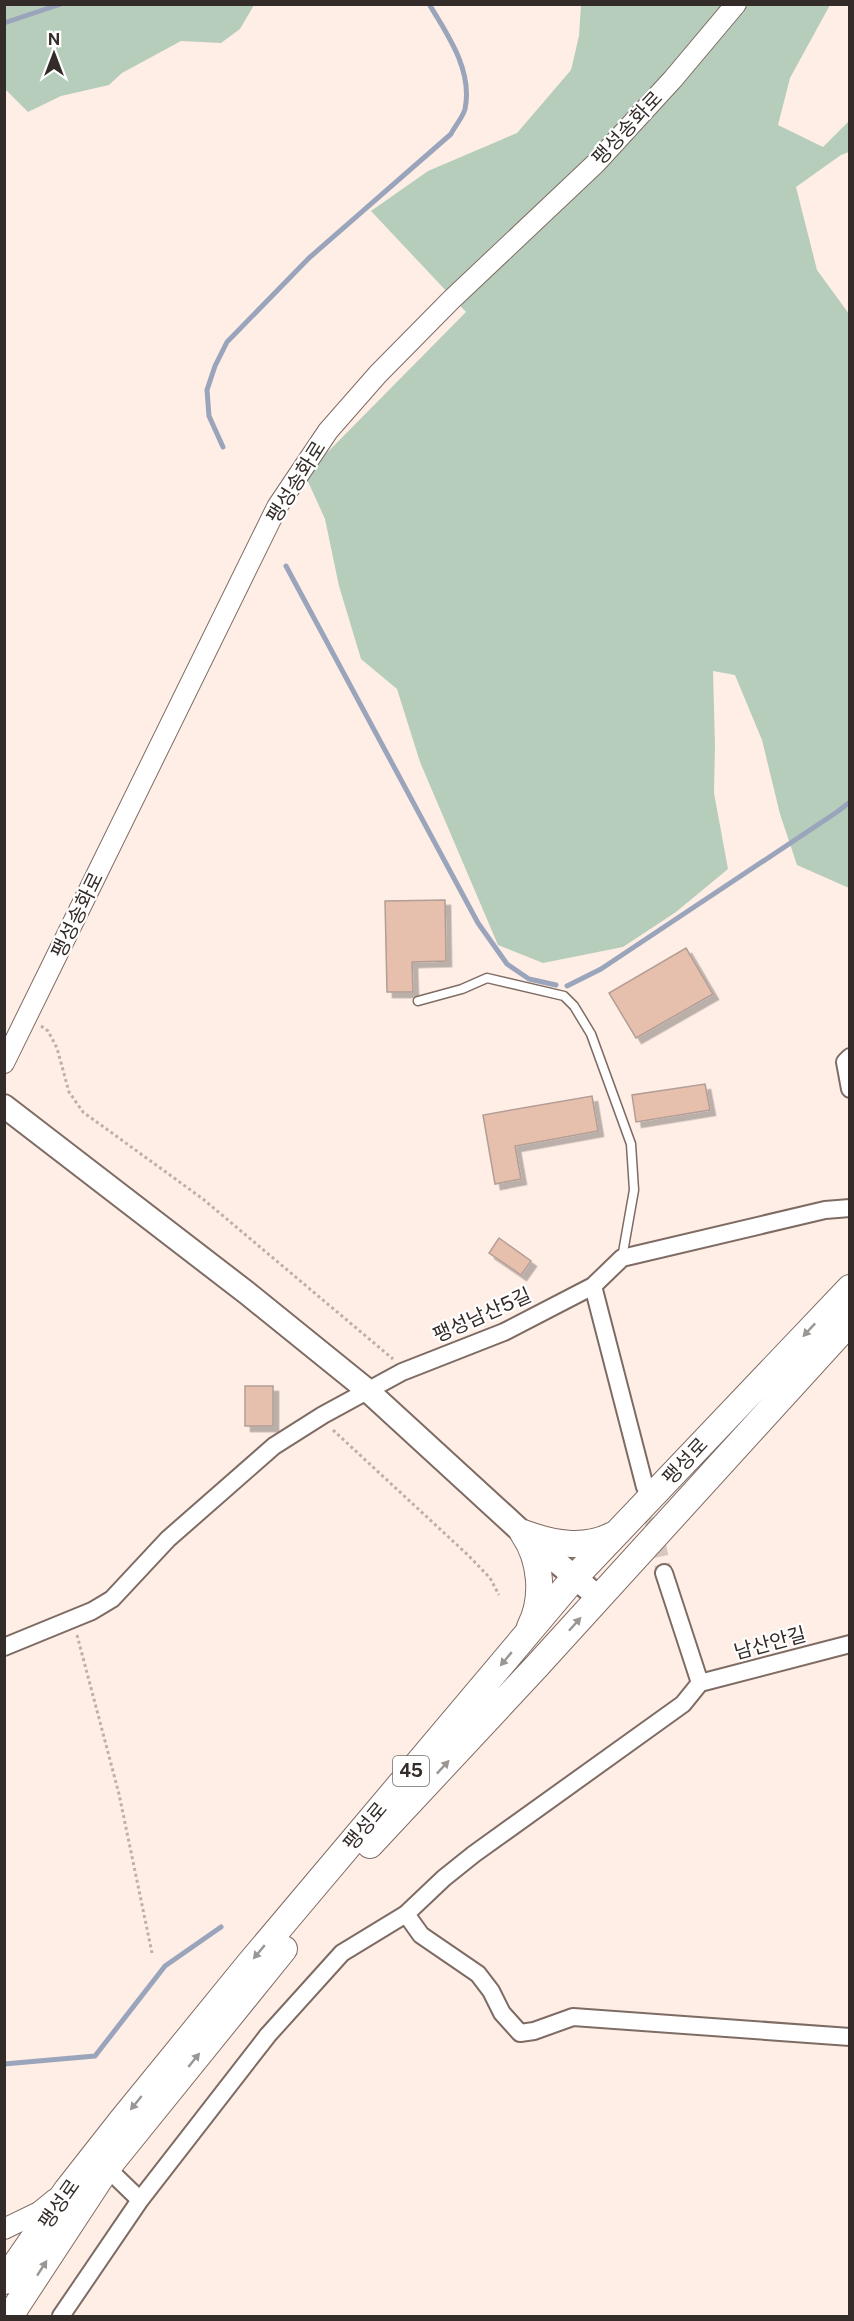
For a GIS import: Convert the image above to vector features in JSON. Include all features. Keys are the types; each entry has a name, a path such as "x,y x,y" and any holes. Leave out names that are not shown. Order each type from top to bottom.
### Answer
{"main road":[{"path":"4,1106 247,1293 367,1390 523,1533 598,1598"},
{"name":"팽성로","path":"4,2282 67,2190 249,1964 575,1577 849,1288"},
{"name":"팽성로","path":"16,2311 107,2168 351,1866 849,1322"},
{"path":"523,1533 546,1541 570,1544 590,1543 616,1534"},
{"path":"523,1533 533,1551 538,1586 535,1614 526,1636"}],"street":[{"name":"팽성송화로","path":"4,1063 277,507 328,431 378,374 595,164 673,79 735,4"},
{"path":"849,1057 845,1062 849,1089"},
{"path":"622,1258 825,1210 849,1208"},
{"name":"팽성남산5길","path":"4,1647 93,1611 112,1599 168,1539 203,1507 274,1446 323,1415 402,1372 504,1332 593,1286 622,1258"},
{"path":"593,1286 645,1487"},
{"path":"61,2316 140,2200 268,2035 342,1953 406,1914 444,1878 474,1854 683,1704 700,1683 664,1574"},
{"name":"남산안길","path":"700,1683 849,1644"},
{"path":"406,1914 421,1935 478,1974 491,1991 502,2013 519,2032 534,2031 573,2017 849,2037"},
{"path":"107,2168 140,2200"},
{"path":"4,2229 39,2212 67,2190"}],"lane":[{"path":"417,1001 462,989 487,978 564,996 574,1006 591,1034 631,1144 634,1190 622,1258"}],"path":[{"path":"28,1016 48,1031 62,1062 64,1079 69,1092 83,1112 203,1199 395,1361 402,1372"},
{"path":"323,1415 336,1434 470,1556 490,1578 499,1595"},
{"path":"72,1618 119,1794 152,1953"}],"green space":[{"path":"4,5 254,5 240,29 221,43 181,41 122,73 109,85 61,96 28,112 5,89"},
{"path":"581,5 830,5 790,78 778,125 823,147 849,121 849,152 841,155 796,187 817,270 849,314 849,888 797,865 780,814 762,740 735,675 713,671 714,793 728,869 676,912 623,947 543,963 498,945 420,762 397,689 361,659 339,586 325,519 305,475 466,312 371,211 428,171 517,133 571,70 579,36"}],"building":[{"path":"445,900 446,961 412,962 413,992 387,992 385,901"},
{"path":"686,948 713,994 636,1038 609,993"},
{"path":"705,1084 710,1110 636,1122 632,1095"},
{"path":"592,1096 598,1131 515,1146 521,1179 495,1184 483,1115"},
{"path":"499,1238 531,1261 521,1275 489,1253"},
{"path":"245,1386 273,1386 273,1426 245,1426"}],"waterway":[{"path":"4,23 61,4"},
{"path":"223,447 209,416 207,390 215,366 227,342 309,258 451,134 464,112 467,95 462,67 451,41 429,4"},
{"path":"286,566 478,923 507,964 529,979 556,985"},
{"path":"567,986 601,969 850,802"},
{"path":"4,2064 95,2056 165,1966 221,1927"}],"tunnel":[{"path":"647,1494 664,1573"}]}
